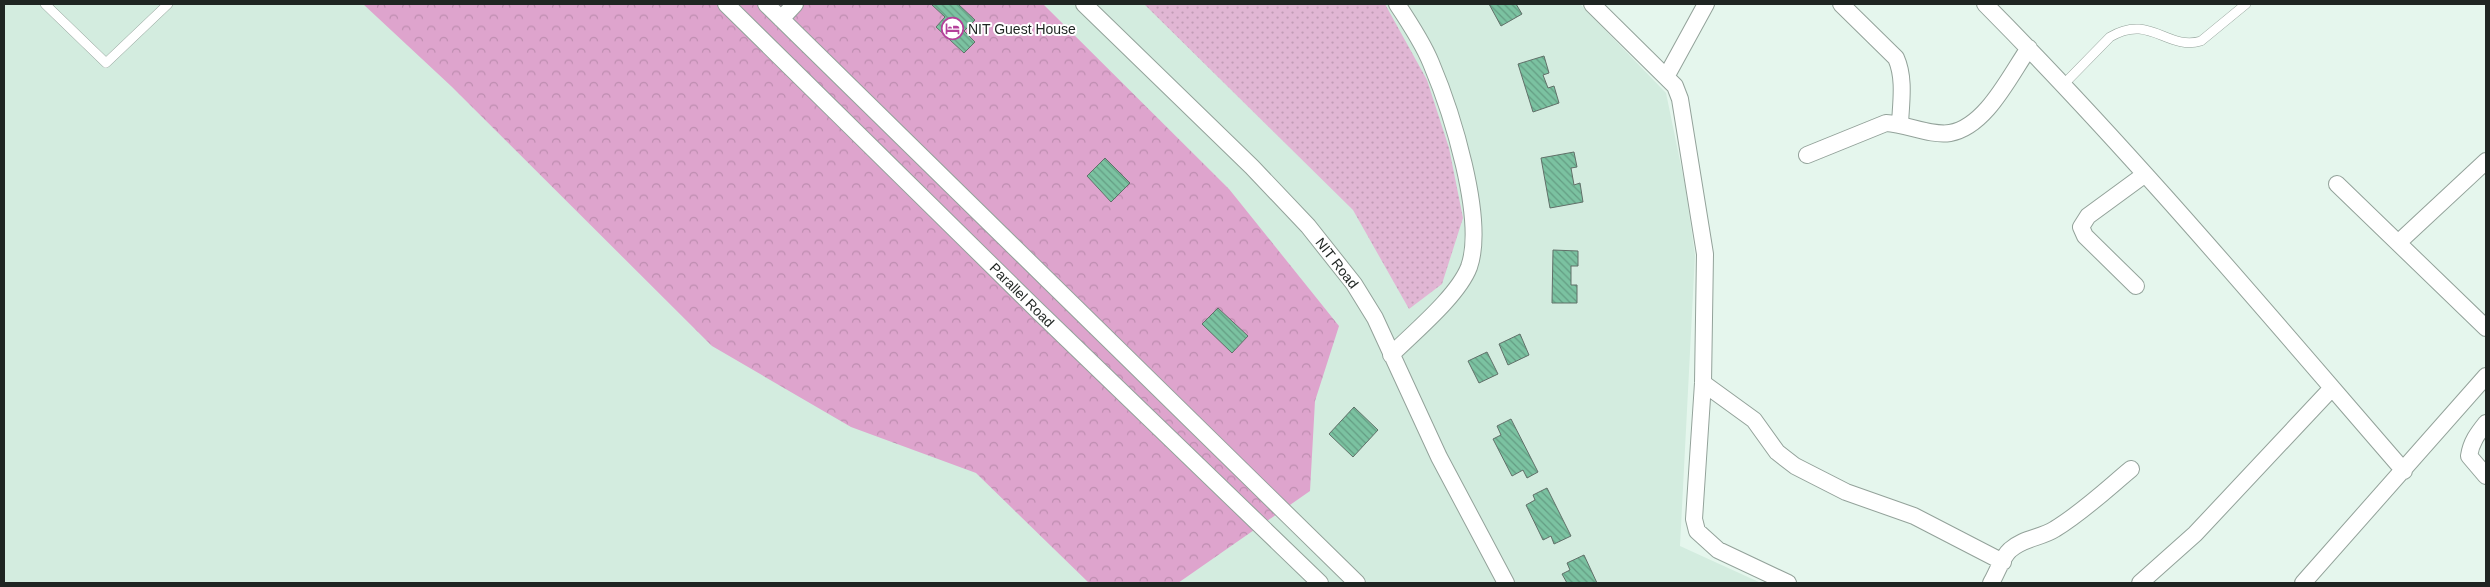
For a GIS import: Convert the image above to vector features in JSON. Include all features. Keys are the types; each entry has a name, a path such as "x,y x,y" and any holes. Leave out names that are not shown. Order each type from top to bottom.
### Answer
{"street":[{"name":"Parallel Road","path":"726,4 1038,311 1320,583"},
{"name":"Parallel Road","path":"766,4 1357,583"},
{"path":"781,19 795,4"},
{"name":"NIT Road","path":"1084,4 1252,167 1308,226 1354,284 1375,318 1439,457 1506,583"},
{"path":"1391,355 1455,290 1468,268 1474,243 1470,202 1453,125 1431,62 1397,4"},
{"path":"1592,4 1675,86 1680,99 1705,254 1703,383 1694,519 1697,531 1718,550 1788,583"},
{"path":"1666,77 1706,4"},
{"path":"1841,4 1896,58 1900,68 1901,79 1900,124"},
{"path":"1985,4 2029,48 2144,175 2404,471"},
{"path":"1807,154 1886,123 1950,133 1975,123 2029,48"},
{"path":"2399,242 2486,161"},
{"path":"2136,286 2085,236 2080,227 2088,216 2144,175"},
{"path":"2337,184 2486,328"},
{"path":"2303,583 2486,376"},
{"path":"1703,383 1754,420 1777,452 1795,466 1846,492 1914,516 2003,562"},
{"path":"2140,583 2195,534 2332,388"},
{"path":"2486,423 2470,447 2469,456 2486,476"},
{"path":"1991,583 2012,548 2028,539 2053,530 2131,469"}],"lane":[{"path":"45,4 106,63 168,4"},
{"path":"2063,85 2117,32 2137,28 2147,29 2184,43 2192,44 2201,41 2216,30 2246,4"}],"shaded area":[{"path":"4,4 1580,4 1666,93 1685,185 1695,255 1680,546 1761,583 4,583"},
{"path":"1144,4 1385,4 1427,80 1449,148 1463,218 1442,284 1409,309 1353,210"}],"green space":[{"path":"363,4 1043,4 1229,189 1339,326 1315,401 1310,491 1178,583 1089,583 976,473 851,427 712,346 451,86"}],"building":[{"name":"NIT Guest House","path":"931,4 958,4 975,20 964,31 975,42 964,53 936,27 945,17"},
{"path":"1489,4 1516,4 1522,14 1501,26"},
{"path":"1544,56 1549,73 1543,75 1548,88 1554,86 1559,103 1533,112 1518,64"},
{"path":"1574,152 1577,167 1571,168 1574,185 1580,183 1583,202 1550,208 1541,158"},
{"path":"1105,158 1130,183 1111,202 1087,176"},
{"path":"1553,250 1578,251 1578,266 1571,266 1571,285 1577,285 1577,303 1552,303"},
{"path":"1218,308 1248,336 1232,353 1202,324"},
{"path":"1520,334 1529,355 1508,365 1499,344"},
{"path":"1487,352 1498,374 1479,383 1468,361"},
{"path":"1354,407 1378,430 1353,457 1329,434"},
{"path":"1511,419 1538,472 1527,478 1523,470 1512,476 1493,439 1501,435 1497,426"},
{"path":"1547,488 1571,536 1554,544 1551,536 1543,540 1526,505 1535,500 1533,495"},
{"path":"1584,555 1597,583 1567,583 1562,574 1570,570 1567,563"}],"place":[{"name":"NIT Guest House","path":"952,29"}]}
